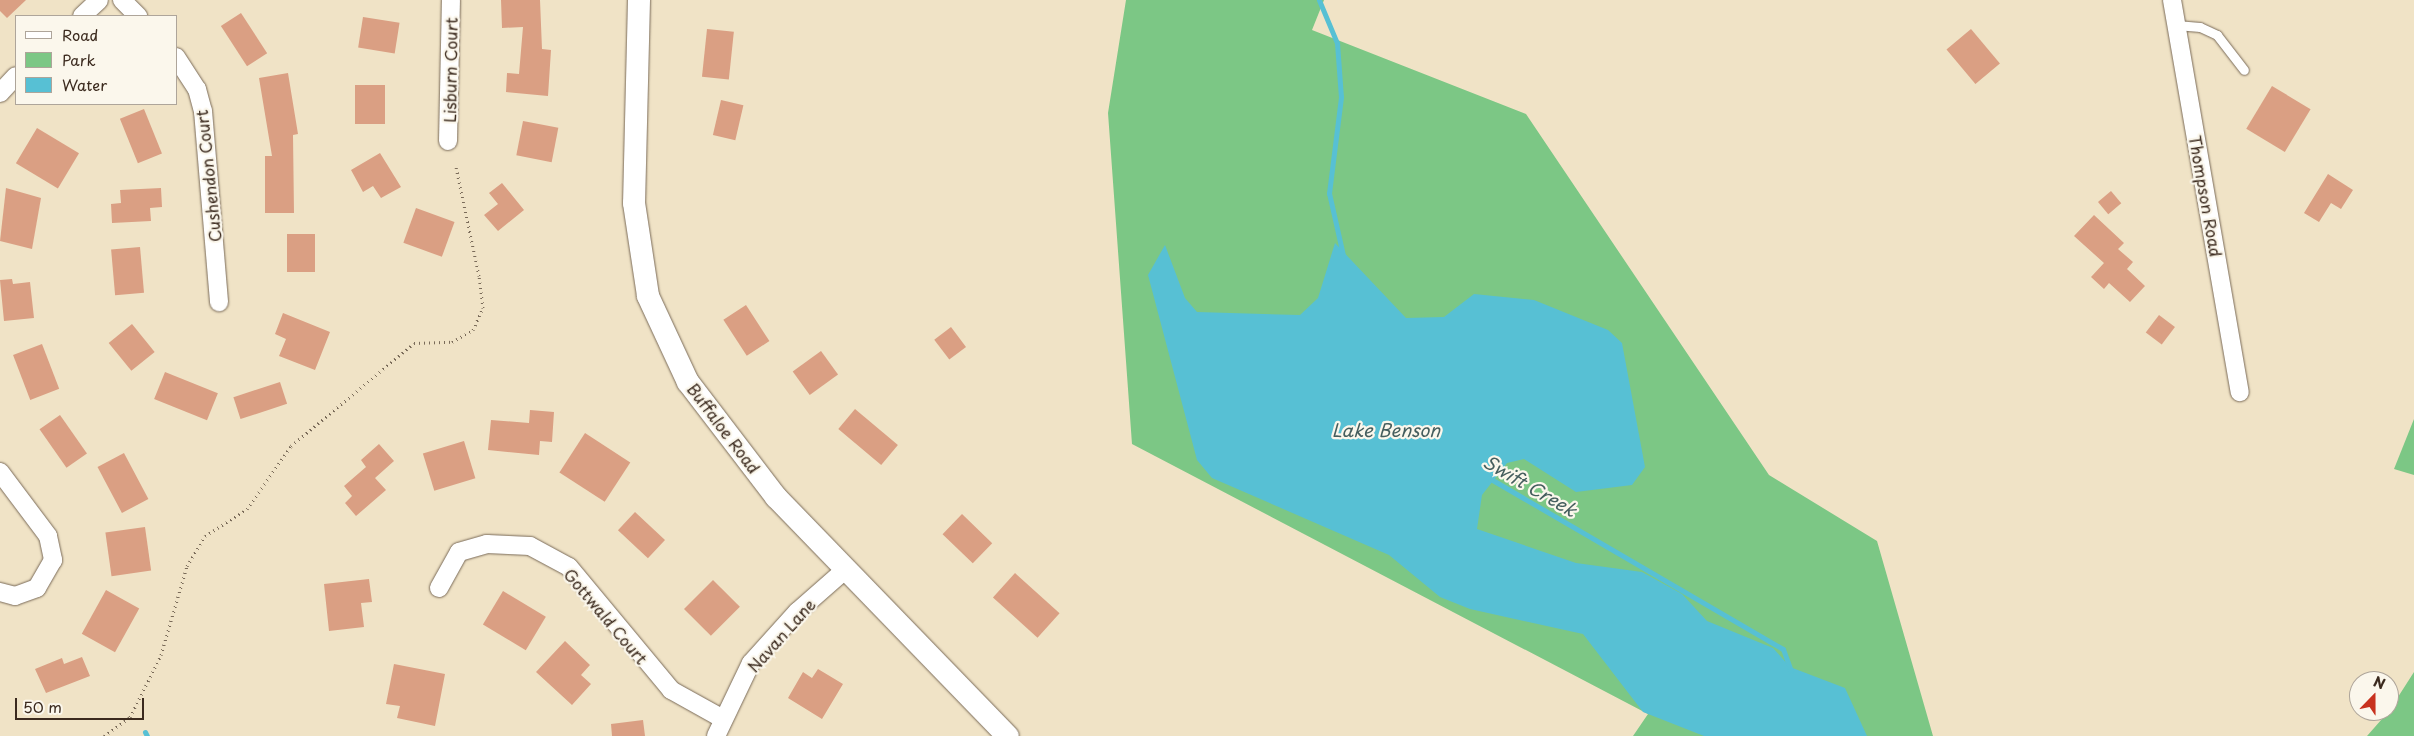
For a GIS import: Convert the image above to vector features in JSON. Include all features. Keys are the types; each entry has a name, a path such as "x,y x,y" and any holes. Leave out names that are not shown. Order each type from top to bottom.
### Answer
{"street":[{"path":"83,15 99,0"},
{"path":"122,0 137,15"},
{"name":"Lisburn Court","path":"448,141 451,0"},
{"name":"Buffaloe Road","path":"639,0 634,203 648,296 688,382 776,497 1008,736"},
{"name":"Thompson Road","path":"2172,0 2240,392"},
{"name":"Cushendon Court","path":"178,59 196,89 204,111 219,302"},
{"path":"0,93 15,77"},
{"path":"0,472 48,536 53,560 37,588 14,596 0,592"},
{"name":"Gottwald Court","path":"439,588 459,552 487,544 530,546 569,568 671,690 723,719"},
{"name":"Navan Lane","path":"716,736 751,663 797,612 845,570"}],"lane":[{"path":"2176,25 2200,27 2217,35 2244,70"}],"path":[{"path":"104,736 130,717 160,655 187,566 205,536 246,510 290,446 414,343 452,342 473,330 483,308 456,166"}],"green space":[{"path":"1126,0 1324,0 1312,30 1526,114 1769,475 1877,541 1933,736 1633,736 1648,714 1132,444 1108,113"},
{"path":"2414,419 2414,475 2394,469"},
{"path":"2414,672 2414,736 2367,736 2380,721 2399,721 2399,695"}],"water":[{"name":"Lake Benson","path":"1335,243 1406,318 1444,317 1474,294 1534,300 1608,330 1622,343 1645,467 1632,485 1576,492 1524,459 1507,463 1482,495 1477,529 1576,563 1642,572 1682,594 1707,621 1773,648 1790,667 1845,688 1867,736 1704,736 1643,712 1583,634 1470,609 1440,597 1389,555 1212,478 1197,460 1148,275 1165,245 1185,298 1197,312 1300,315 1318,298"}],"building":[{"path":"0,0 26,0 7,18 0,11"},
{"path":"501,0 540,0 542,49 551,50 548,96 506,92 507,73 519,74 523,27 502,28"},
{"path":"241,13 267,53 247,66 221,26"},
{"path":"363,17 400,23 395,53 358,48"},
{"path":"707,29 734,32 729,80 702,77"},
{"path":"1971,29 2000,63 1975,84 1946,50"},
{"path":"288,73 298,134 293,135 294,213 265,213 265,156 272,156 259,78"},
{"path":"355,85 385,85 385,124 355,124"},
{"path":"2272,86 2311,109 2285,152 2246,129"},
{"path":"721,100 743,105 735,140 713,135"},
{"path":"144,109 162,154 138,163 120,119"},
{"path":"523,121 558,128 552,162 516,155"},
{"path":"37,128 79,153 58,188 16,163"},
{"path":"380,153 401,187 381,198 373,186 363,192 351,170"},
{"path":"2328,174 2353,190 2341,209 2331,203 2319,222 2304,213"},
{"path":"502,183 524,210 498,231 484,215 498,204 489,193"},
{"path":"6,188 41,198 32,249 0,241"},
{"path":"161,188 162,207 150,208 151,221 112,223 111,204 121,203 120,190"},
{"path":"2111,191 2121,203 2108,214 2098,202"},
{"path":"416,208 455,222 442,257 403,243"},
{"path":"2094,215 2124,243 2118,249 2133,262 2127,269 2145,286 2130,302 2109,283 2104,289 2091,277 2104,263 2074,236"},
{"path":"287,234 315,234 315,272 287,272"},
{"path":"140,247 144,293 115,295 111,250"},
{"path":"12,279 13,284 30,282 34,318 4,321 0,280"},
{"path":"746,305 769,341 747,356 723,320"},
{"path":"283,313 330,332 315,370 279,356 286,339 275,334"},
{"path":"2159,315 2175,327 2162,345 2146,333"},
{"path":"132,324 155,352 131,371 109,343"},
{"path":"951,327 966,347 949,360 934,340"},
{"path":"42,344 59,389 30,400 13,355"},
{"path":"821,351 838,374 810,395 793,372"},
{"path":"165,372 218,393 207,420 154,399"},
{"path":"280,382 287,404 241,419 233,397"},
{"path":"855,409 898,445 881,465 838,429"},
{"path":"530,410 554,412 552,442 540,441 539,455 488,450 491,420 529,423"},
{"path":"60,415 87,454 66,468 40,429"},
{"path":"585,433 630,462 605,502 559,472"},
{"path":"464,441 475,478 434,491 423,454"},
{"path":"379,444 394,461 375,478 386,490 356,516 345,503 352,496 344,486 366,467 361,460"},
{"path":"124,453 148,499 122,513 98,467"},
{"path":"635,512 665,540 648,558 618,530"},
{"path":"962,514 992,543 973,563 943,534"},
{"path":"145,527 151,571 112,576 105,533"},
{"path":"1015,573 1060,613 1038,638 993,598"},
{"path":"369,579 372,602 361,603 364,627 329,631 324,584"},
{"path":"713,580 740,607 711,636 684,609"},
{"path":"106,590 139,608 115,652 82,634"},
{"path":"503,591 546,617 526,650 483,624"},
{"path":"565,641 590,665 581,675 591,684 572,705 536,672"},
{"path":"82,657 90,676 46,693 35,669 62,658 64,664"},
{"path":"394,664 445,674 435,726 397,718 400,706 386,704"},
{"path":"818,669 843,684 822,719 788,698 803,672 812,678"},
{"path":"643,720 645,736 612,736 611,724"}],"waterway":[{"path":"1319,0 1337,43 1341,97 1329,193 1343,255"},
{"name":"Swift Creek","path":"1489,478 1783,649 1791,671"},
{"path":"145,732 147,736"}]}
